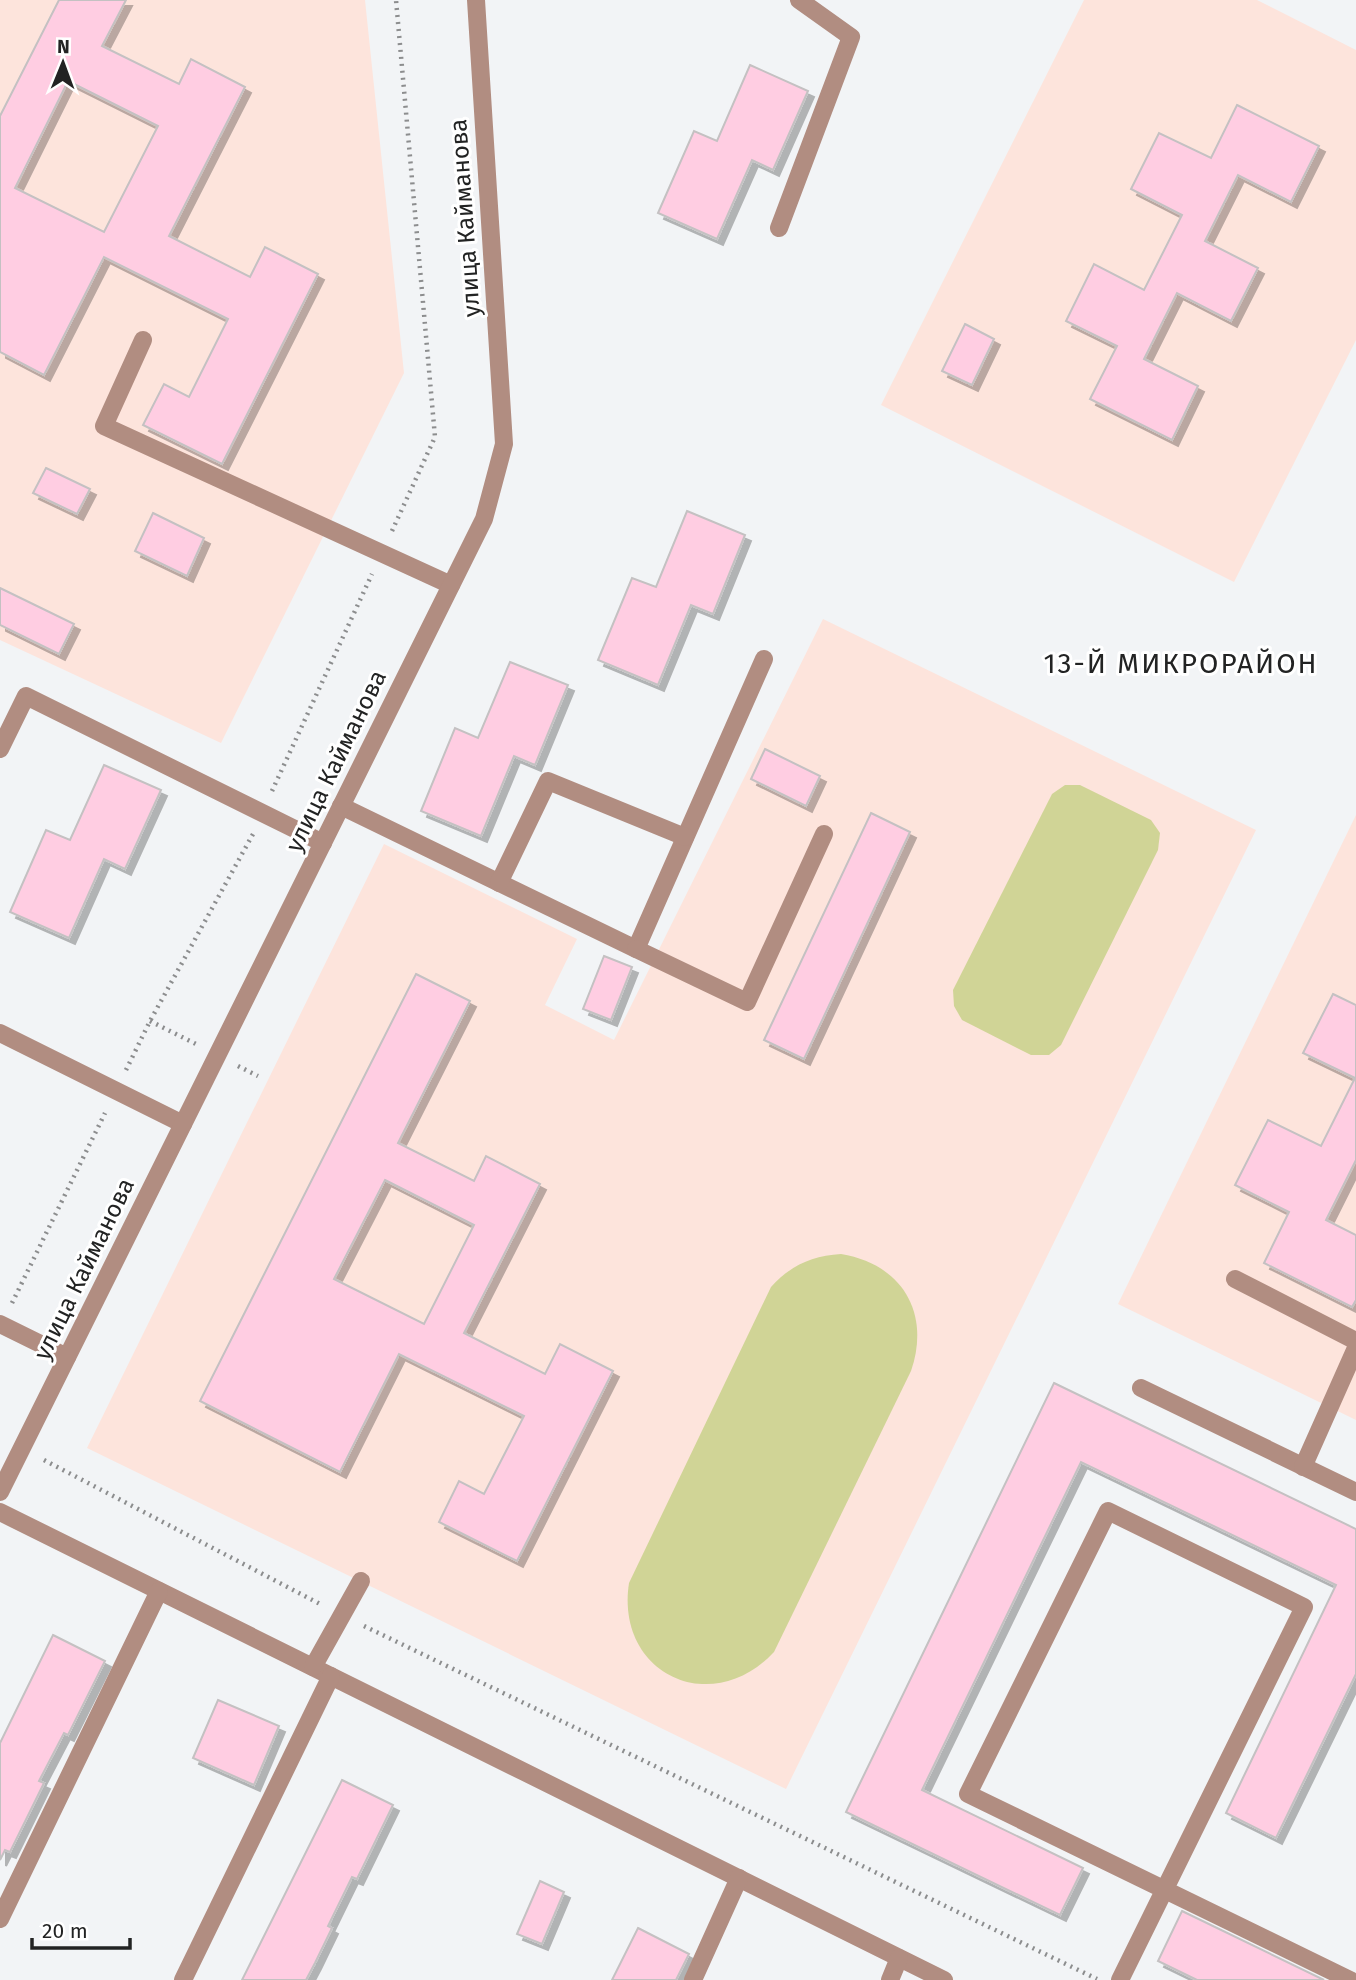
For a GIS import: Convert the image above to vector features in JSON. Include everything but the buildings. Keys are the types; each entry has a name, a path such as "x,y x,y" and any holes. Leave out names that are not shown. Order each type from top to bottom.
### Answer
{"street":[{"name":"улица Кайманова","path":"0,1492 484,519 504,444 476,0"},
{"path":"779,228 851,37 799,0"},
{"path":"143,340 104,426 451,585"},
{"path":"636,949 764,659"},
{"path":"0,748 26,696 323,843"},
{"path":"499,883 548,782 685,836"},
{"path":"341,806 747,1002 824,834"},
{"path":"0,1033 183,1124"},
{"path":"1235,1279 1356,1341"},
{"path":"0,1324 67,1357"},
{"path":"1303,1466 1356,1348"},
{"path":"1141,1388 1356,1492"},
{"path":"1120,1980 1164,1890 1304,1606 1108,1511 968,1794 1164,1890 1350,1980"},
{"path":"0,1512 944,1980"},
{"path":"313,1667 361,1581"},
{"path":"0,1919 159,1591"},
{"path":"183,1980 331,1676"},
{"path":"693,1980 738,1878"},
{"path":"890,1980 899,1958"}],"path":[{"path":"0,1324 150,1021 246,849 435,437 396,0"},
{"path":"22,1449 301,1596 1098,1980"}],"shaded area":[{"path":"0,0 365,0 404,373 221,743 0,640"},
{"path":"1084,0 1257,0 1356,50 1356,340 1234,582 881,405"},
{"path":"823,619 1256,830 786,1789 87,1448 384,844 577,939 545,1005 614,1040"},
{"path":"1356,815 1356,1420 1118,1304"}],"green space":[{"path":"1065,785 1080,785 1151,820 1160,833 1158,850 1061,1045 1049,1055 1031,1055 962,1020 954,1006 953,990 1052,794"},
{"path":"841,1254 880,1268 895,1280 906,1294 914,1311 917,1330 911,1371 774,1652 749,1672 723,1682 697,1684 673,1677 652,1662 637,1642 629,1615 629,1583 771,1287 786,1273 803,1263"}],"district":[{"name":"13-Й МИКРОРАЙОН","path":"1181,663"}]}
